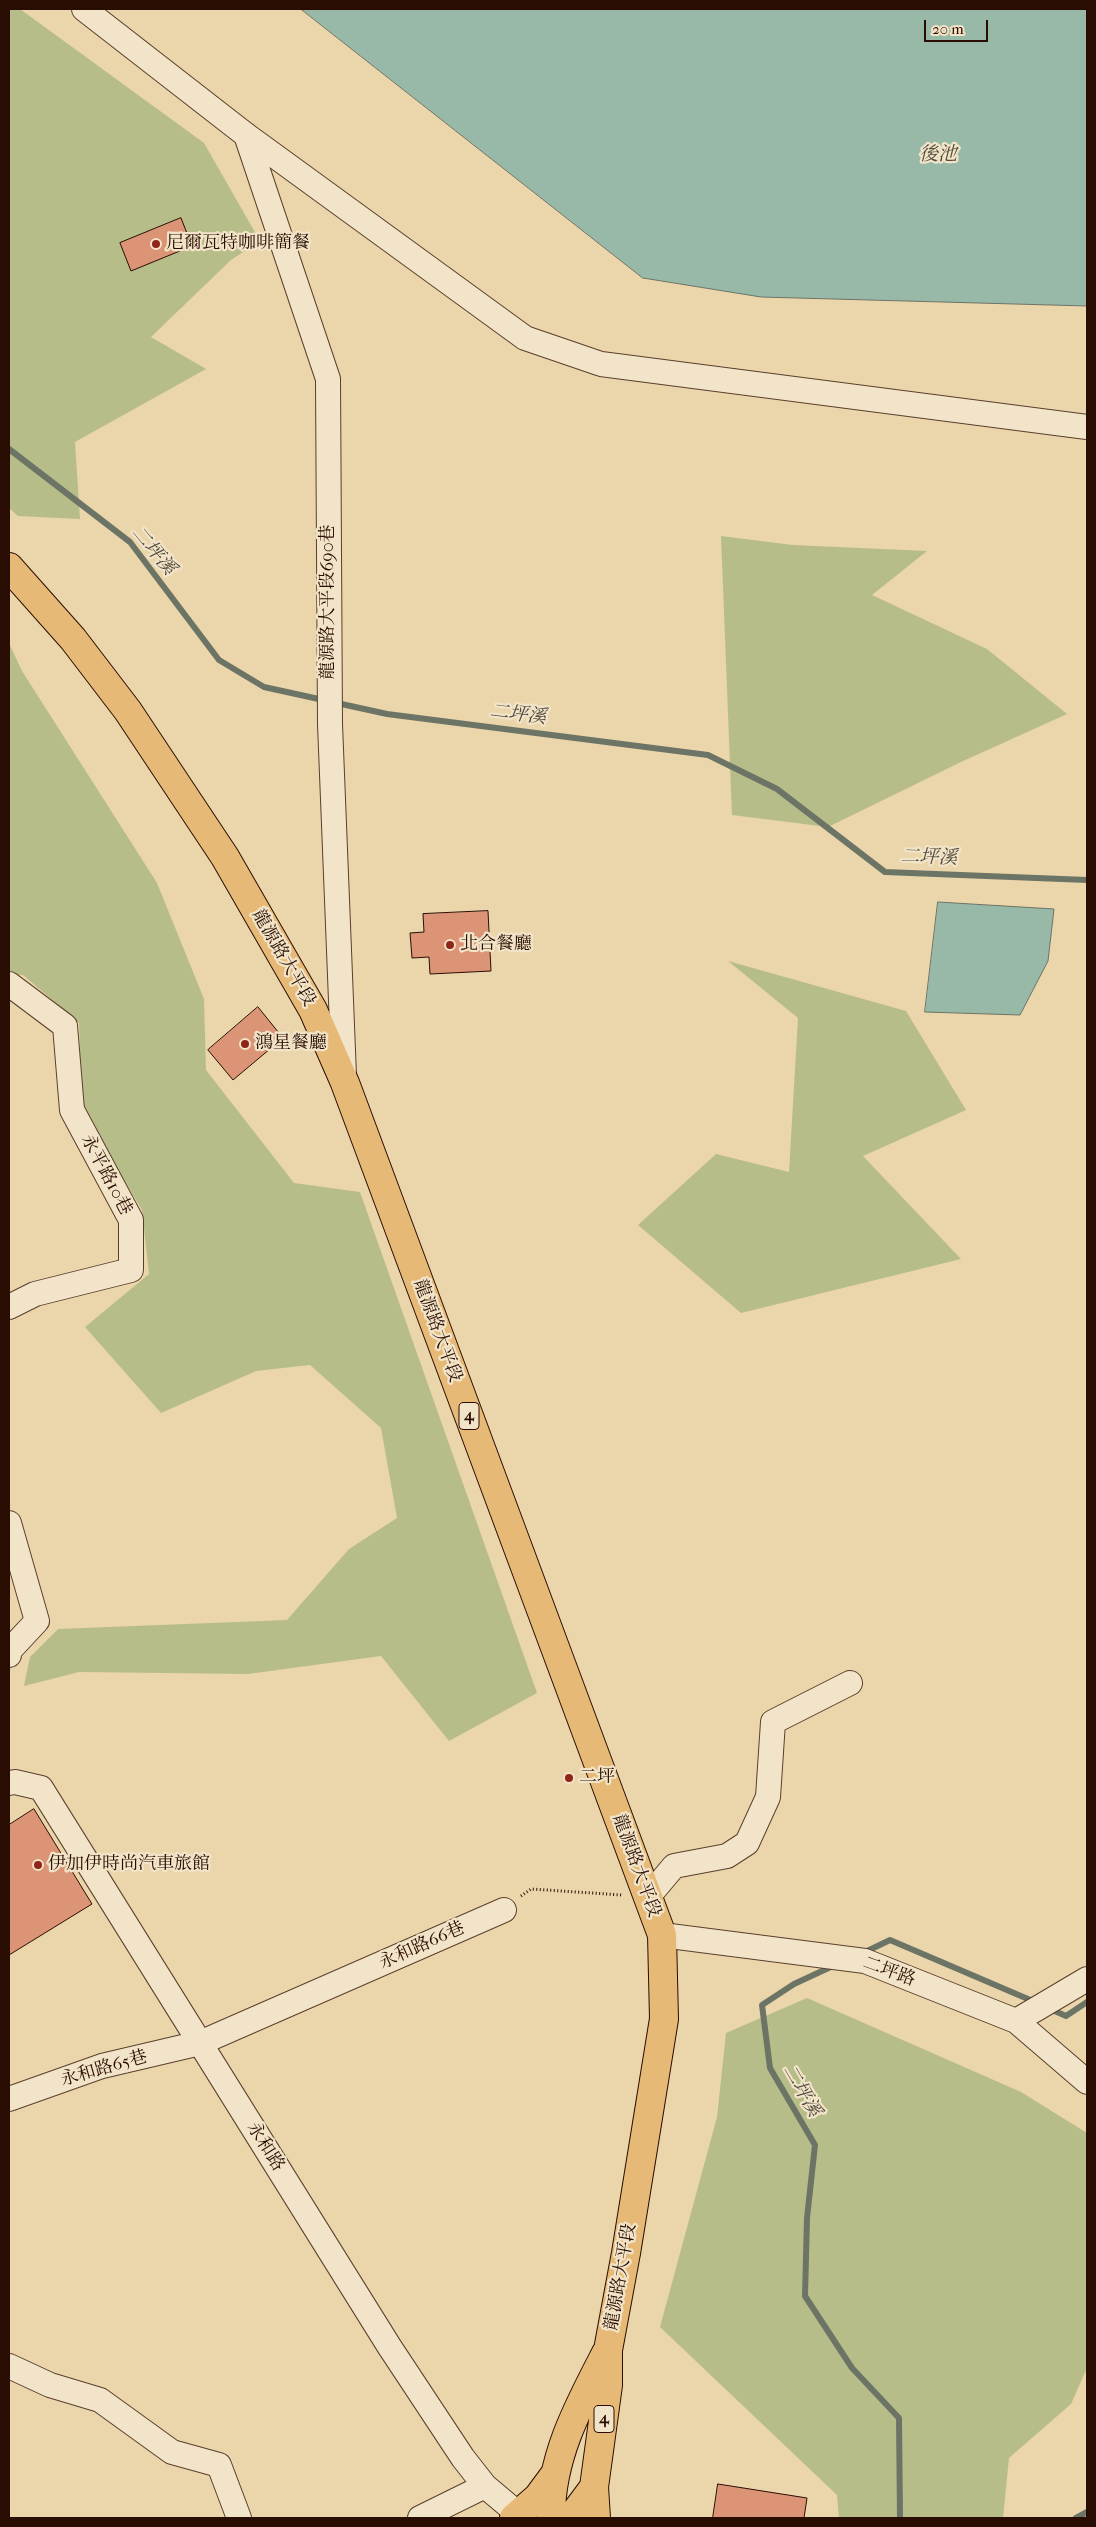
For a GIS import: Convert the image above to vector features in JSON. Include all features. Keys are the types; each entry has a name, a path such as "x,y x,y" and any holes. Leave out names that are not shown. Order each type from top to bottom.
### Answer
{"main road":[{"name":"龍源路大平段","path":"9,567 73,639 128,712 225,857 313,1010 345,1083 662,1935 664,2019 626,2253 608,2350 608,2385 594,2487 596,2518"},
{"name":"龍源路大平段","path":"550,2518 550,2502 555,2474 577,2409 608,2350"},
{"name":"4","path":"518,2517 538,2497 555,2474"},
{"name":"龍源路大平段","path":"571,2518 594,2487"}],"street":[{"path":"84,9 246,135 525,338 592,361 1087,426"},
{"name":"龍源路大平段690巷","path":"246,135 328,379 330,724 345,1083"},
{"name":"永平路10巷","path":"9,984 65,1026 72,1110 130,1220 131,1270 36,1294 9,1307"},
{"path":"9,1524 37,1621 9,1651 9,1655"},
{"path":"648,1897 674,1866 727,1856 747,1843 768,1797 773,1722 850,1683"},
{"name":"永和路","path":"12,1783 41,1788 389,2346 463,2458 485,2486 518,2517"},
{"name":"永和路66巷","path":"200,2043 504,1910"},
{"name":"二坪路","path":"662,1935 865,1961 1016,2021 1087,2082"},
{"path":"1016,2021 1087,1979"},
{"name":"永和路65巷","path":"9,2099 102,2066 200,2043"},
{"path":"9,2366 50,2385 100,2400 172,2452 219,2465 239,2518"},
{"path":"420,2518 485,2486"}],"path":[{"path":"504,1910 530,1889 648,1897"}],"green space":[{"path":"9,9 20,9 204,143 260,241 231,260 151,337 206,369 75,442 80,519 18,516 9,508"},
{"path":"721,536 793,545 927,551 872,595 987,649 1067,714 961,762 828,827 732,815"},
{"path":"9,643 22,671 157,883 204,999 206,1070 294,1183 360,1192 537,1693 449,1741 381,1656 248,1674 79,1672 24,1686 30,1657 58,1629 287,1620 349,1549 397,1518 381,1428 310,1365 256,1371 161,1413 85,1327 149,1274 142,1210 82,1109 79,1023 23,975 9,974"},
{"path":"728,961 906,1011 966,1110 863,1156 961,1259 741,1313 638,1225 716,1154 789,1172 798,1018"},
{"path":"807,1998 1021,2092 1087,2133 1087,2368 1071,2404 1009,2458 1003,2518 839,2518 837,2495 660,2327 717,2117 726,2033"}],"water":[{"name":"後池","path":"301,9 1087,9 1087,306 761,297 643,278"},
{"path":"938,902 1054,909 1048,961 1020,1015 925,1012"}],"building":[{"name":"尼爾瓦特咖啡簡餐","path":"181,218 192,246 131,271 120,243"},
{"name":"北合餐廳","path":"488,911 491,971 430,974 429,957 412,958 410,933 424,932 423,914"},
{"name":"鴻星餐廳","path":"258,1007 283,1038 233,1080 208,1050"},
{"name":"伊加伊時尚汽車旅館","path":"34,1809 92,1904 9,1955 9,1825"},
{"path":"718,2484 807,2498 804,2518 713,2518"}],"waterway":[{"name":"二坪溪","path":"9,449 130,542 219,660 264,687 387,714 708,755 777,789 885,872 1087,880"},
{"name":"二坪溪","path":"863,1953 890,1940 1035,2002"},
{"name":"二坪溪","path":"835,1965 794,1984 762,2005 770,2068 815,2145 807,2218 805,2296 852,2368 899,2418 900,2518"},
{"name":"二坪溪","path":"1048,2008 1066,2016 1087,2002"},
{"path":"1076,2518 1087,2512"}],"place":[{"name":"尼爾瓦特咖啡簡餐","path":"156,244"},
{"name":"北合餐廳","path":"450,945"},
{"name":"鴻星餐廳","path":"245,1044"},
{"name":"二坪","path":"569,1778"},
{"name":"伊加伊時尚汽車旅館","path":"38,1865"}]}
